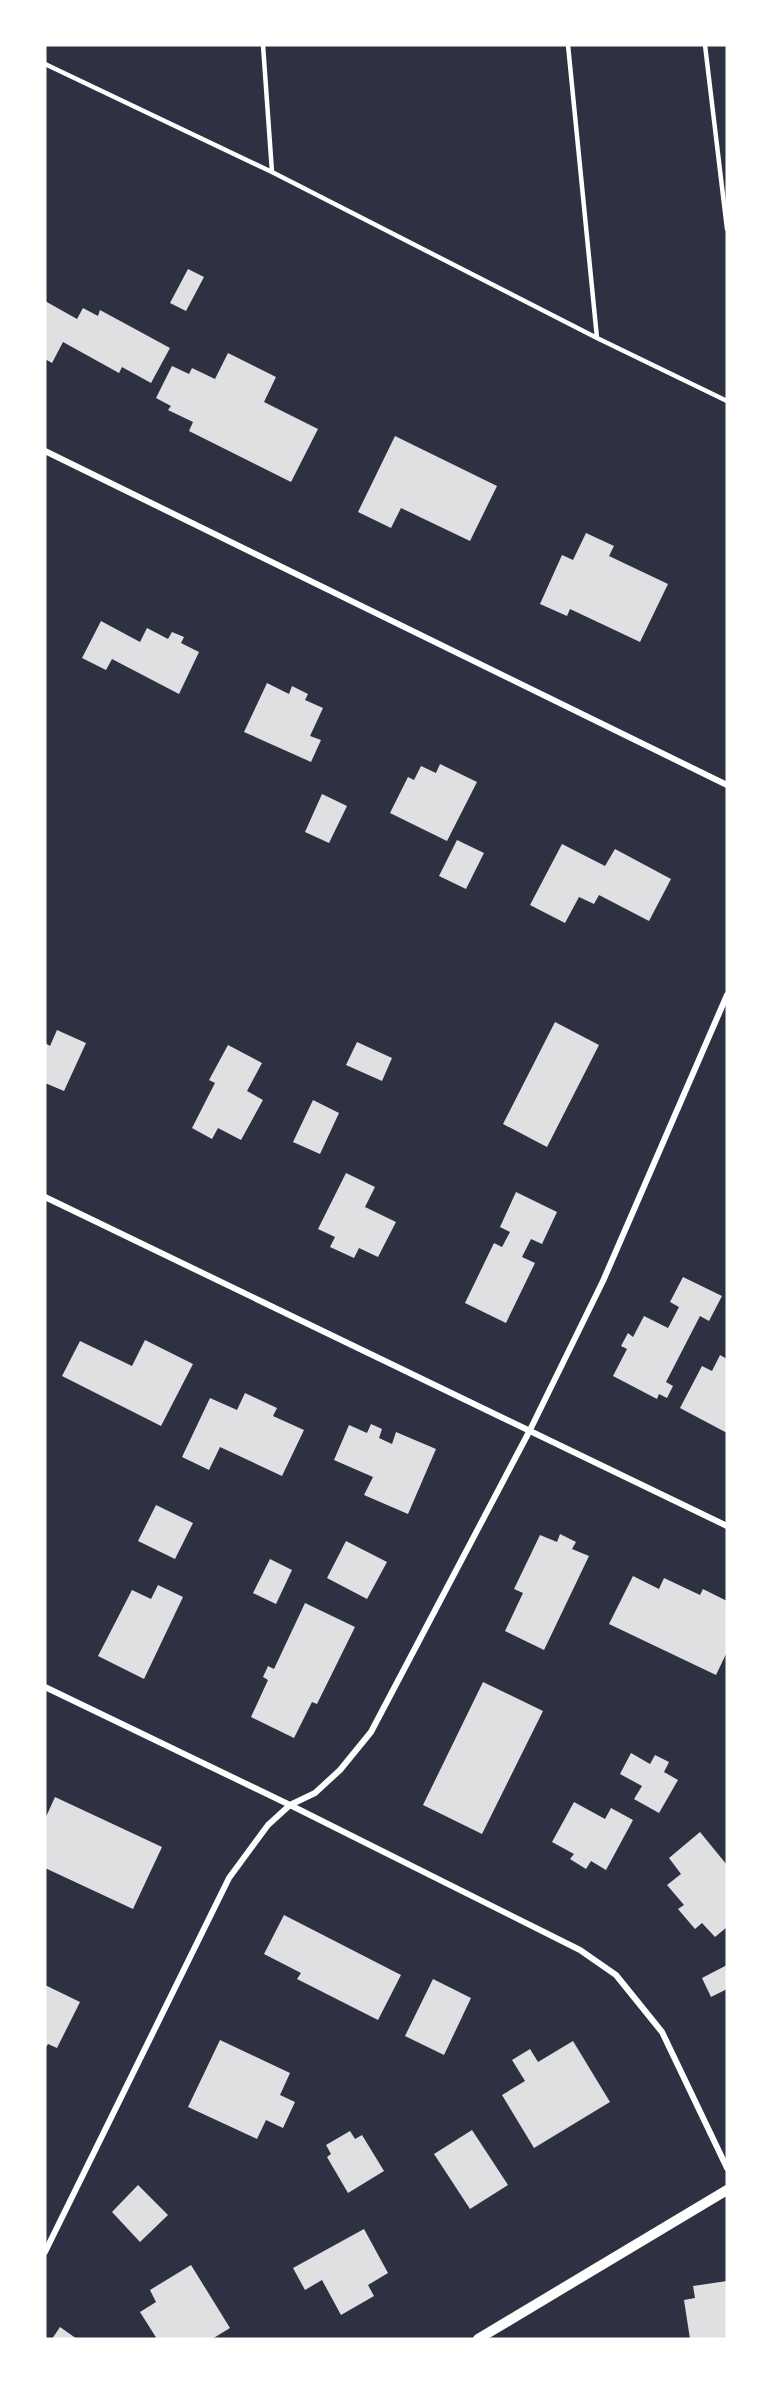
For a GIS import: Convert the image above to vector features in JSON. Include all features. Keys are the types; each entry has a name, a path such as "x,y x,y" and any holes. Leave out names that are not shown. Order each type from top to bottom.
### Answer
{"street":[{"path":"45,451 727,785"},
{"path":"45,2252 229,1878 268,1825 290,1805 315,1792 340,1770 370,1732 530,1430 603,1281 727,995"},
{"path":"45,1197 727,1526"},
{"path":"45,1687 290,1805 580,1950 616,1975 662,2032 727,2168"},
{"path":"478,2339 727,2190"}],"lane":[{"path":"263,45 272,172"},
{"path":"568,45 597,338"},
{"path":"705,45 727,228"},
{"path":"45,64 272,172 597,338 727,401"}],"building":[{"path":"188,269 204,277 186,311 170,303"},
{"path":"45,301 77,319 83,308 98,316 100,310 170,348 151,383 122,367 119,373 63,342 52,363 45,359"},
{"path":"228,353 276,377 264,402 318,429 291,482 189,431 193,422 168,410 171,406 156,398 172,366 189,374 192,368 215,379"},
{"path":"395,436 497,486 470,541 401,508 391,528 358,512"},
{"path":"586,533 614,546 609,556 668,584 640,642 570,609 567,616 540,604 562,555 573,560"},
{"path":"101,621 140,642 147,628 168,639 172,632 184,637 181,643 199,652 179,694 112,659 106,670 82,658"},
{"path":"267,683 289,694 292,686 308,694 305,700 323,708 310,736 321,740 311,762 244,732"},
{"path":"440,764 477,782 447,841 390,813 408,777 414,780 421,766 436,773"},
{"path":"322,794 347,806 329,843 305,832"},
{"path":"457,840 484,853 466,889 439,876"},
{"path":"562,844 605,866 615,849 671,879 649,921 599,895 594,904 579,897 565,923 530,905"},
{"path":"555,1022 599,1045 547,1147 503,1124"},
{"path":"57,1030 86,1043 64,1091 45,1083 45,1043 50,1046"},
{"path":"357,1042 392,1058 382,1081 346,1065"},
{"path":"228,1045 262,1063 247,1091 263,1100 241,1140 218,1128 212,1139 192,1128 215,1083 209,1080"},
{"path":"313,1100 339,1113 320,1154 293,1142"},
{"path":"346,1173 375,1187 365,1207 396,1222 378,1257 359,1248 354,1258 330,1247 335,1237 318,1229"},
{"path":"516,1192 557,1212 542,1244 531,1239 522,1257 535,1263 506,1323 465,1303 494,1243 502,1247 510,1232 500,1227"},
{"path":"683,1277 722,1296 709,1321 700,1316 666,1382 673,1386 667,1398 659,1394 657,1399 613,1376 627,1349 621,1346 628,1333 633,1337 644,1316 668,1328 679,1307 670,1302"},
{"path":"145,1340 193,1364 161,1426 62,1376 80,1341 132,1366"},
{"path":"720,1355 727,1359 727,1433 680,1408 702,1366 712,1371"},
{"path":"245,1393 277,1408 273,1416 304,1430 282,1476 220,1447 209,1470 182,1457 210,1398 237,1410"},
{"path":"371,1424 382,1429 379,1438 392,1444 396,1432 436,1449 408,1514 364,1495 373,1477 334,1460 349,1425 367,1433"},
{"path":"156,1505 193,1523 175,1559 138,1541"},
{"path":"560,1534 576,1542 572,1549 589,1556 544,1650 505,1631 523,1593 514,1589 540,1535 557,1542"},
{"path":"346,1541 387,1562 367,1599 327,1578"},
{"path":"270,1559 292,1570 276,1604 253,1593"},
{"path":"633,1576 659,1589 664,1578 700,1595 703,1589 727,1601 727,1652 716,1675 609,1624"},
{"path":"158,1585 183,1597 144,1679 98,1656 132,1590 151,1599"},
{"path":"305,1603 355,1627 317,1704 312,1702 294,1738 251,1717 268,1680 263,1677 268,1666 274,1669"},
{"path":"483,1682 543,1711 482,1834 423,1805"},
{"path":"631,1753 650,1764 655,1755 669,1762 664,1772 678,1780 659,1813 634,1799 642,1786 620,1774"},
{"path":"55,1797 162,1847 133,1909 45,1868 45,1819"},
{"path":"574,1802 605,1819 611,1808 633,1820 606,1870 591,1861 586,1869 570,1859 574,1854 552,1842"},
{"path":"700,1832 727,1865 727,1927 715,1937 702,1923 695,1929 678,1909 684,1905 667,1885 681,1874 669,1858"},
{"path":"284,1915 401,1975 378,2020 297,1979 301,1973 264,1954"},
{"path":"727,1965 727,1989 711,1997 702,1978"},
{"path":"433,1979 471,1998 444,2055 405,2036"},
{"path":"45,1985 80,2002 57,2048 48,2044 45,2049"},
{"path":"220,2040 290,2073 280,2095 295,2102 283,2128 266,2120 257,2139 188,2107"},
{"path":"573,2041 610,2102 534,2148 502,2095 525,2081 512,2060 530,2049 538,2062"},
{"path":"472,2130 508,2185 470,2209 434,2154"},
{"path":"350,2131 355,2139 362,2135 384,2171 348,2193 327,2157 331,2154 326,2145"},
{"path":"138,2185 168,2215 140,2242 112,2212"},
{"path":"364,2229 388,2273 368,2285 374,2296 341,2315 322,2280 305,2290 293,2268"},
{"path":"191,2265 230,2328 212,2339 157,2339 140,2312 156,2302 150,2290"},
{"path":"727,2281 727,2339 690,2339 684,2300 695,2298 693,2286"},
{"path":"60,2327 77,2339 52,2339"}]}
